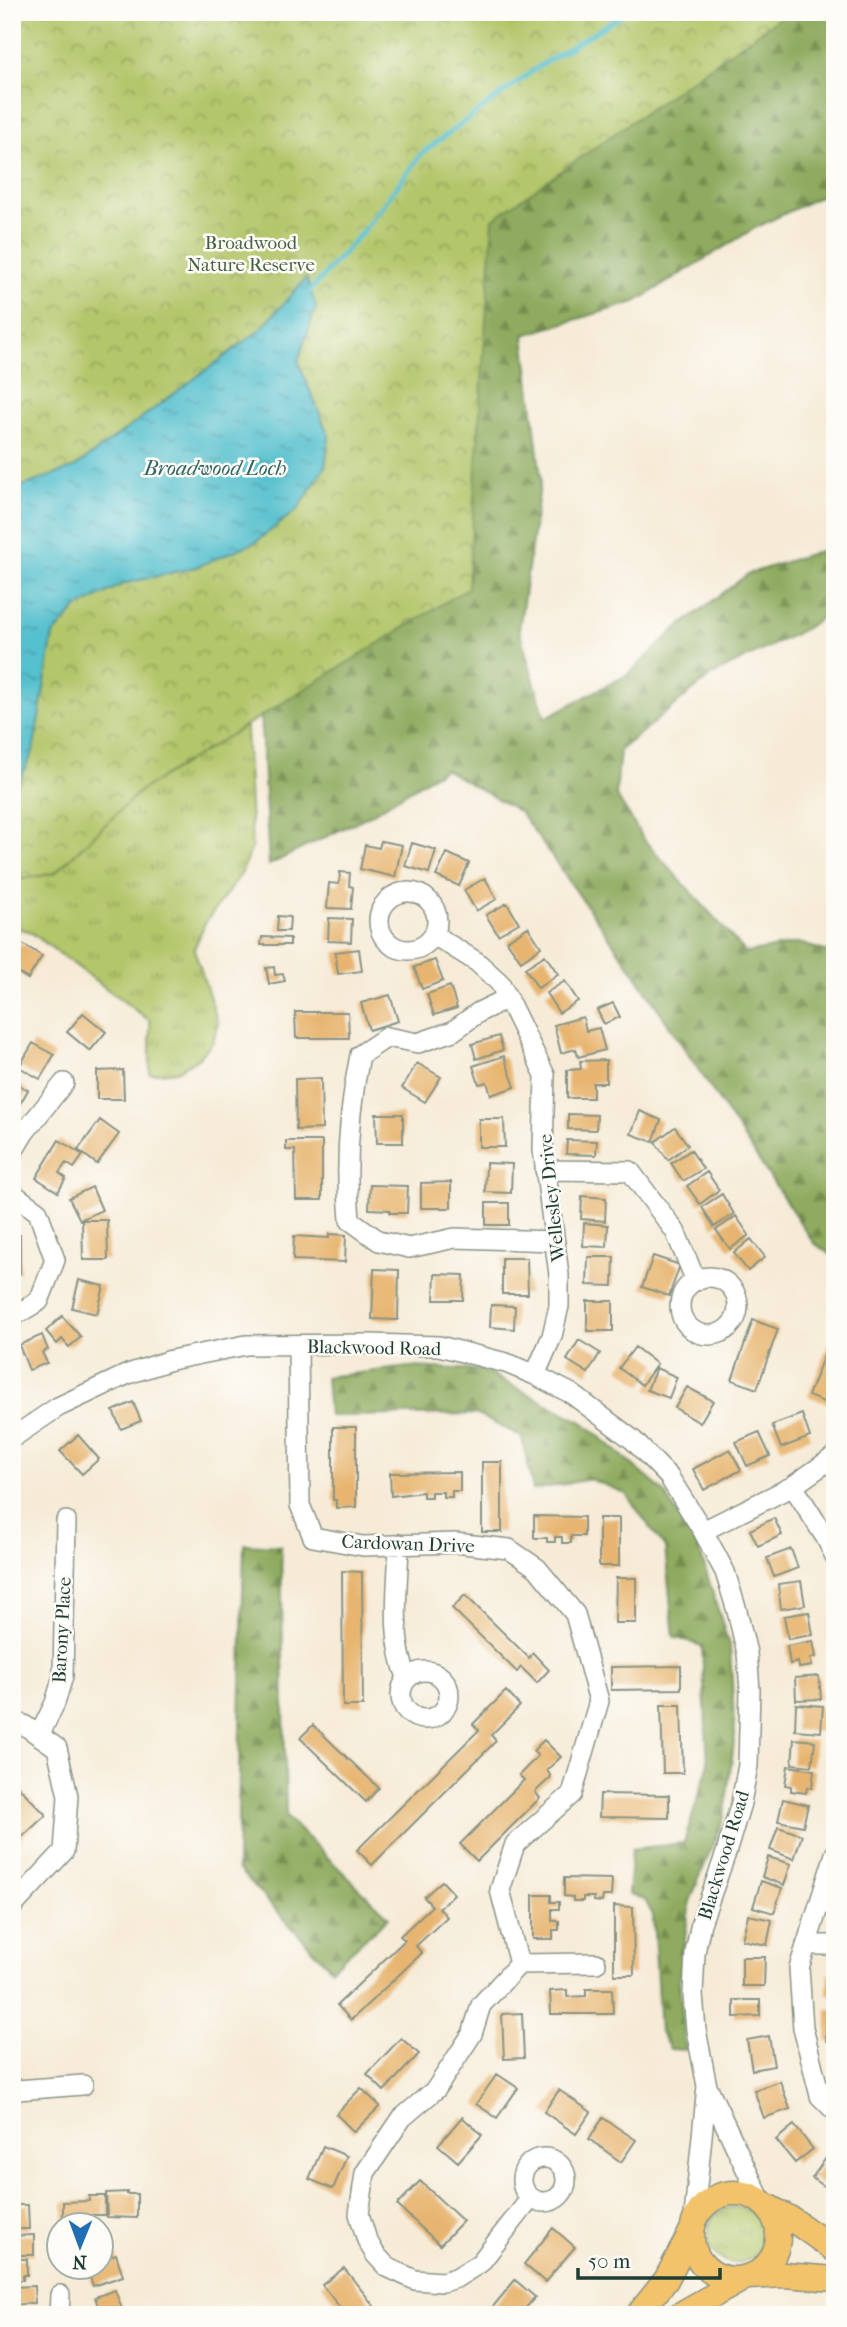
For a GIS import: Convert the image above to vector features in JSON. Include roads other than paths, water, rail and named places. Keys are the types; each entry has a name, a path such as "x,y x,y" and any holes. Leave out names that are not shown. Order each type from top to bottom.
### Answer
{"main road":[{"path":"638,2315 666,2280 701,2209 725,2194 742,2193 793,2220 835,2250"},
{"path":"679,2315 765,2266 776,2248 778,2234 775,2221 763,2204"},
{"path":"693,2228 694,2251 706,2267 725,2277 784,2275 835,2279"}],"street":[{"name":"Wellesley Drive","path":"434,935 477,962 500,983 545,1074 543,1150 559,1275 559,1306 552,1336 536,1375"},
{"path":"508,999 480,1012 453,1031 418,1043 387,1037 360,1055 354,1082 346,1178 350,1220 379,1241 409,1248 455,1238 554,1241"},
{"path":"12,1153 24,1133 64,1083"},
{"path":"545,1170 630,1171 675,1231 695,1281"},
{"path":"12,1193 38,1212 55,1260 39,1301 12,1317"},
{"name":"Blackwood Road","path":"12,1438 58,1407 128,1374 171,1360 246,1345 369,1344 439,1346 506,1363 572,1394 633,1440 669,1477 725,1572 747,1653 750,1690 748,1765 741,1803 701,1923 695,1953 693,1995 696,2030 707,2086 763,2204"},
{"name":"Cardowan Drive","path":"298,1345 300,1505 313,1537 363,1546 455,1543 509,1549 537,1568 575,1614 598,1701 572,1794 515,1844 500,1890 519,1964"},
{"path":"703,1531 793,1486 835,1457"},
{"path":"793,1486 835,1556"},
{"name":"Barony Place","path":"39,1736 55,1703 63,1676 66,1521"},
{"path":"399,1544 397,1619 400,1661 407,1677"},
{"path":"12,1721 24,1725 57,1748 68,1796 64,1852 12,1906"},
{"path":"835,1854 799,1968 803,2028 820,2096 835,2111"},
{"path":"806,1945 835,1945"},
{"path":"531,2198 480,2263 469,2271 442,2282 415,2280 387,2267 367,2240 359,2214 365,2173 402,2118 436,2089 472,2034 481,2005 519,1964 596,1963"},
{"path":"12,2095 17,2090 83,2085"},
{"name":"Blackwood Road","path":"693,2228 707,2086"}],"water":[{"name":"Broadwood Loch","path":"306,278 316,306 298,362 329,436 325,467 298,509 256,542 196,567 123,584 77,608 53,635 33,752 12,795 12,490 75,467 260,330"}],"waterway":[{"path":"310,291 364,230 422,153 541,65 627,12"}],"park label":[{"name":"Broadwood Nature Reserve","path":"251,253"}]}
